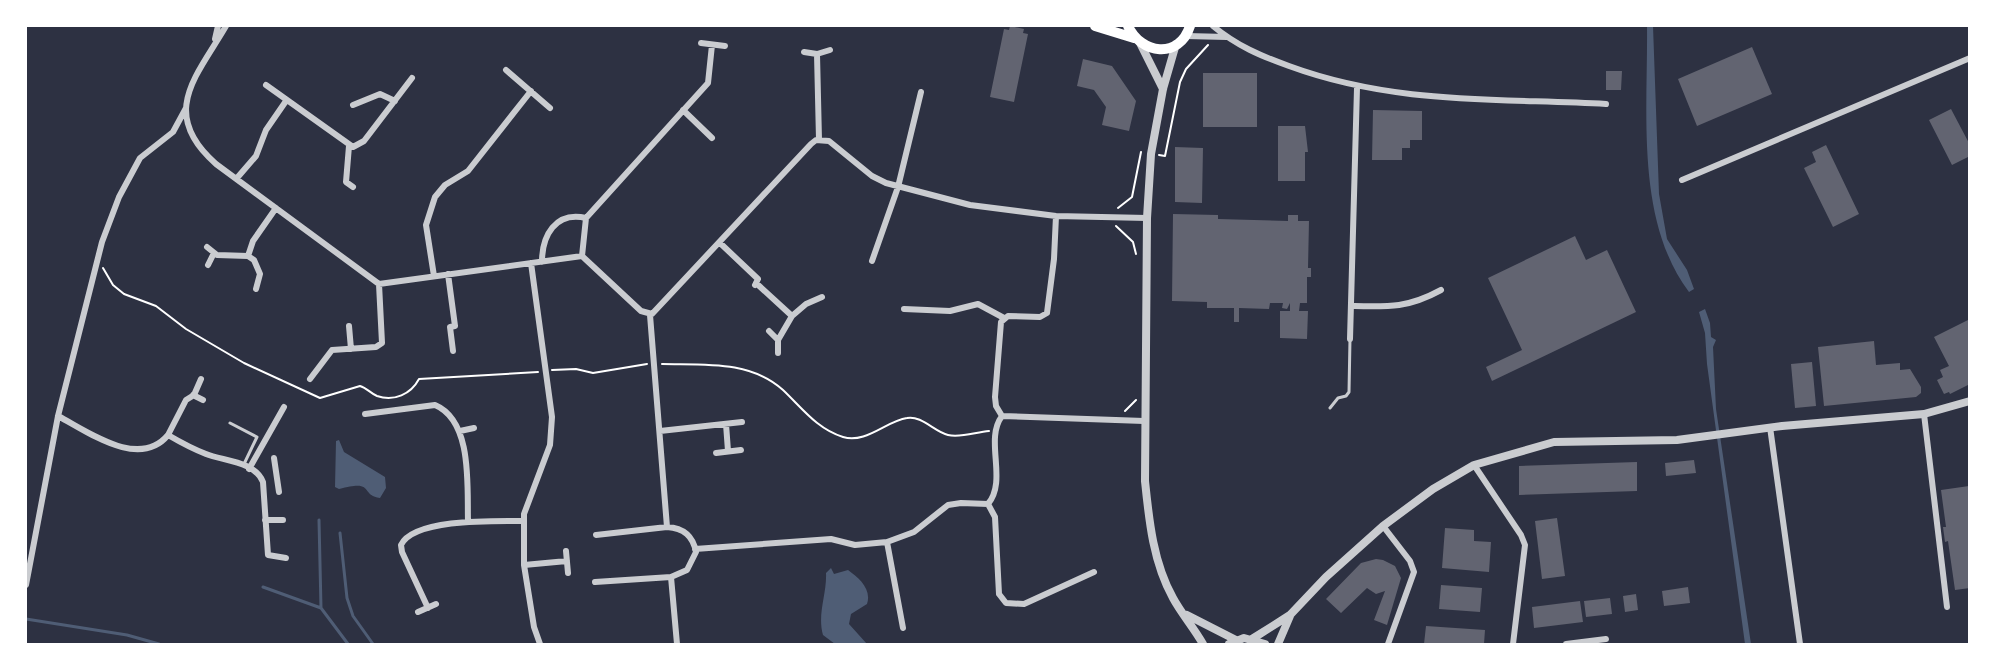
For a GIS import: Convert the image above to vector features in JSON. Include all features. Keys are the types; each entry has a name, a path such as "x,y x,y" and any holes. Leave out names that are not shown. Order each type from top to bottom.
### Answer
{"main road":[{"path":"1095,26 1161,49 1176,44 1188,31"},
{"path":"1128,26 1137,40"}],"street":[{"path":"213,48 218,26"},
{"path":"226,26 192,79 186,95 186,108 195,141 209,157 379,284 582,256"},
{"path":"1213,26 1248,51 1357,88 1501,102 1606,104"},
{"path":"1188,31 1227,37"},
{"path":"1137,40 1163,89"},
{"path":"701,43 725,46"},
{"path":"1176,44 1163,89 1151,154 1147,218 1144,421 1146,491 1157,557 1173,598 1186,615 1203,645"},
{"path":"582,256 586,218 709,82 712,45"},
{"path":"804,52 817,54 830,50"},
{"path":"817,54 819,140"},
{"path":"1682,180 1970,58"},
{"path":"506,70 550,108"},
{"path":"266,85 349,146 362,143 412,78"},
{"path":"1350,339 1357,88"},
{"path":"434,276 426,225 435,197 445,185 468,171 531,91"},
{"path":"872,261 898,187 921,92"},
{"path":"353,105 380,94 395,101"},
{"path":"237,178 256,156 266,130 286,101"},
{"path":"26,585 58,416 94,266 110,218 140,158 173,132 186,108"},
{"path":"683,110 712,138"},
{"path":"667,527 650,315 811,144 819,140 829,141 872,176 898,187 984,208 1056,216 1147,218"},
{"path":"349,146 346,181 353,187"},
{"path":"248,256 253,241 276,208"},
{"path":"904,309 950,311 978,304 1004,318 1040,317 1047,313 1054,259 1056,216"},
{"path":"542,262 543,242 554,225 573,217 586,218"},
{"path":"720,243 758,279 755,284 792,316"},
{"path":"207,246 214,253 222,256 248,256 259,268 260,277 256,289"},
{"path":"208,265 214,253"},
{"path":"582,256 641,311 650,315"},
{"path":"531,263 552,427 548,450 527,500 524,521 524,565 534,627 540,645"},
{"path":"448,274 455,326 450,327 453,351"},
{"path":"310,379 330,351 376,347 383,342 379,284"},
{"path":"1352,306 1397,308 1417,303 1441,290"},
{"path":"778,353 778,340 792,316 806,304 822,297"},
{"path":"1002,416 997,408 995,397 1000,330 1004,318"},
{"path":"349,326 351,349"},
{"path":"769,332 778,340"},
{"path":"58,416 123,448 148,448 162,442 168,435 186,400 193,395 201,379"},
{"path":"193,395 203,400"},
{"path":"1186,615 1232,642 1252,639 1290,615 1326,577 1383,526 1433,489 1474,465 1554,441 1696,438 1770,427 1924,414 1970,401"},
{"path":"365,414 435,405 456,420 460,431 466,473 468,522"},
{"path":"246,468 284,407"},
{"path":"1924,414 1947,607"},
{"path":"1002,416 1144,421"},
{"path":"988,504 996,486 996,431 1002,416"},
{"path":"660,431 742,422"},
{"path":"726,424 728,452"},
{"path":"1770,427 1800,645"},
{"path":"460,431 474,428"},
{"path":"168,435 207,454 246,468 262,481 268,555 286,558"},
{"path":"716,453 741,450"},
{"path":"274,458 279,492"},
{"path":"1474,465 1525,542 1513,645"},
{"path":"262,481 276,474"},
{"path":"695,549 831,539 855,546 887,542 914,532 948,505 961,502 988,504"},
{"path":"988,504 995,517 999,594 1006,603 1024,604 1094,572"},
{"path":"265,520 283,520"},
{"path":"428,608 402,552 402,542 408,536 424,529 468,522 524,521"},
{"path":"1383,526 1410,561 1414,572 1388,645"},
{"path":"595,582 670,577 683,573 691,567 695,549 692,538 685,531 667,527 596,535"},
{"path":"887,542 903,628"},
{"path":"566,551 568,573"},
{"path":"524,565 567,561"},
{"path":"670,577 676,645"},
{"path":"418,612 436,604"},
{"path":"1278,645 1290,615"},
{"path":"1252,639 1265,645"},
{"path":"1566,645 1606,639"}],"lane":[{"path":"1330,408 1338,398 1349,393 1350,339"},
{"path":"230,423 257,437 246,468"}],"path":[{"path":"1136,263 1133,242 1116,227 1118,206 1132,197 1139,152 1165,156 1180,82 1186,69 1207,48 1211,35"},
{"path":"1118,419 1119,413 1132,406 1138,393"}],"water":[{"path":"1647,26 1653,26 1659,194 1667,239 1687,270 1694,289 1689,292 1672,263 1660,232 1652,199 1646,129"},
{"path":"1705,309 1710,323 1711,337 1716,340 1713,347 1716,409 1751,644 1745,644 1707,364 1705,333 1699,312"},
{"path":"339,440 344,452 385,477 386,488 380,498 370,494 363,487 351,486 339,489 335,487 336,441"},
{"path":"831,568 834,574 848,570 860,580 868,593 867,604 851,614 849,624 867,644 835,644 823,635 821,619 826,573"}],"building":[{"path":"1010,26 1024,29 1023,33 1028,34 1014,102 990,97 1004,29 1009,30"},
{"path":"1752,47 1772,94 1697,126 1678,79"},
{"path":"1083,59 1112,66 1136,101 1129,131 1102,125 1106,107 1094,90 1077,86"},
{"path":"1606,71 1622,71 1621,90 1606,90"},
{"path":"1203,73 1257,73 1257,127 1203,127"},
{"path":"1951,109 1970,145 1970,156 1952,165 1929,120"},
{"path":"1373,110 1422,111 1422,140 1410,140 1410,148 1402,148 1402,160 1372,160"},
{"path":"1278,126 1305,126 1308,152 1305,152 1305,181 1278,181"},
{"path":"1826,145 1859,214 1833,227 1804,168 1816,162 1812,152"},
{"path":"1175,147 1203,148 1202,203 1175,202"},
{"path":"1173,214 1218,215 1218,219 1288,221 1288,215 1298,215 1298,221 1309,221 1308,268 1311,268 1311,277 1307,277 1307,303 1300,303 1299,311 1308,311 1307,339 1280,338 1280,311 1290,311 1290,303 1287,309 1282,308 1283,303 1270,303 1269,309 1239,308 1239,322 1234,322 1234,308 1207,308 1207,302 1172,301"},
{"path":"1575,236 1586,260 1607,250 1636,312 1492,381 1486,367 1522,350 1488,278"},
{"path":"1970,319 1970,384 1950,394 1949,392 1944,394 1937,380 1943,377 1940,370 1949,366 1934,337"},
{"path":"1874,341 1876,365 1900,363 1900,370 1910,369 1921,387 1921,393 1916,397 1824,406 1818,347"},
{"path":"1812,362 1816,406 1795,408 1791,364"},
{"path":"1694,460 1696,473 1666,476 1665,463"},
{"path":"1637,462 1637,491 1519,495 1519,466"},
{"path":"1969,486 1970,588 1955,590 1948,541 1945,542 1943,527 1946,527 1941,490"},
{"path":"1557,518 1565,576 1542,579 1535,521"},
{"path":"1445,528 1474,530 1474,541 1491,542 1489,572 1442,568"},
{"path":"1376,559 1395,566 1401,578 1387,625 1374,620 1385,591 1376,594 1367,588 1341,613 1326,599 1361,563"},
{"path":"1441,585 1482,588 1480,612 1439,609"},
{"path":"1688,587 1690,603 1664,606 1662,591"},
{"path":"1636,594 1638,610 1625,612 1623,596"},
{"path":"1610,598 1612,614 1586,617 1584,601"},
{"path":"1580,601 1583,622 1534,628 1532,607"},
{"path":"1426,626 1485,630 1484,644 1424,644"}],"waterway":[{"path":"319,520 321,608 348,644"},
{"path":"340,533 347,598 353,616 373,644"},
{"path":"263,587 321,608"},
{"path":"26,619 127,635 159,644"}]}
